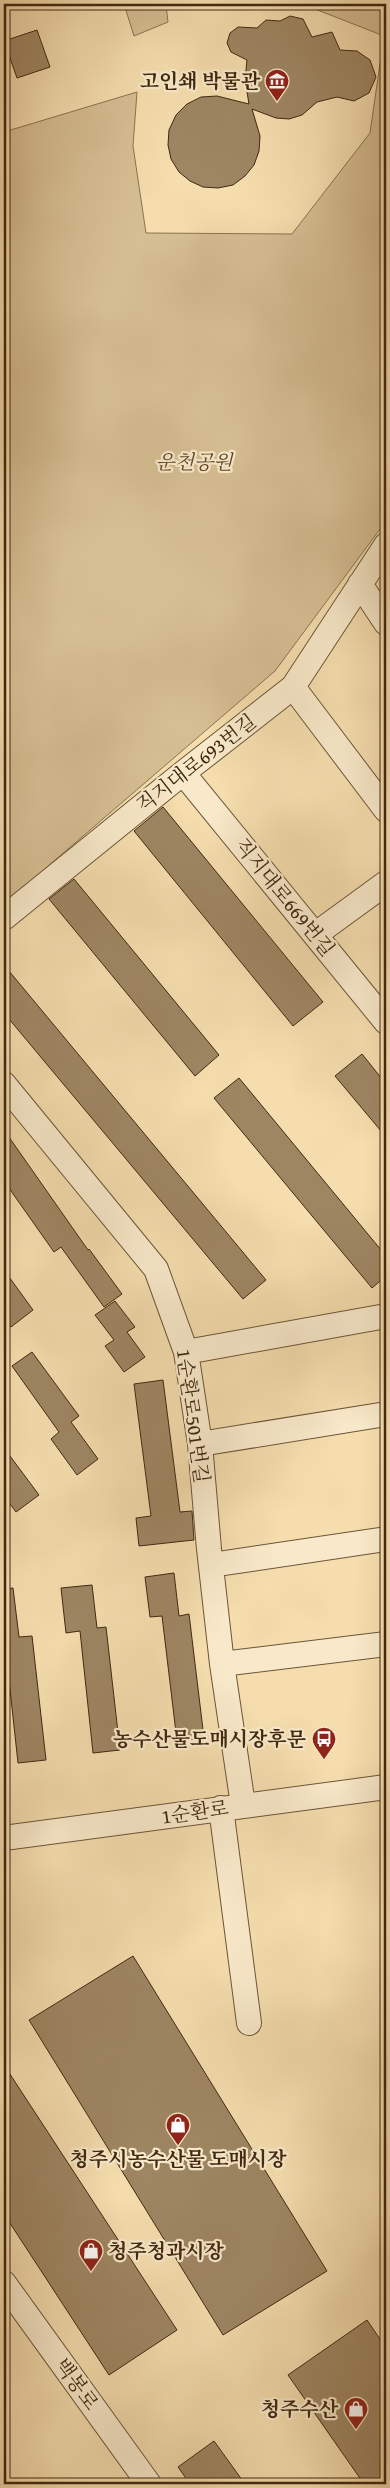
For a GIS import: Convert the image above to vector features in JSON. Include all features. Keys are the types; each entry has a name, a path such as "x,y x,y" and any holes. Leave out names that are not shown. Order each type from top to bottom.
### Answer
{"street":[{"name":"직지대로693번길","path":"4,918 183,773 293,687 321,647 386,545"},
{"path":"360,584 386,623"},
{"path":"293,687 386,810"},
{"name":"직지대로669번길","path":"183,773 386,1022"},
{"path":"316,934 386,883"},
{"name":"1순환로501번길","path":"4,1084 156,1269 186,1352 200,1444 222,1664 249,2022"},
{"path":"186,1352 386,1316"},
{"path":"200,1444 386,1414"},
{"path":"211,1565 386,1539"},
{"path":"222,1664 386,1644"},
{"name":"1순환로","path":"4,1838 232,1806 386,1787"},
{"name":"백봉로","path":"4,2283 149,2484"}],"green space":[{"path":"124,4 166,4 168,22 134,36"},
{"name":"운천공원","path":"313,4 386,4 386,521 275,671 4,904 4,132 137,92 133,146 146,233 292,234 370,133 384,36 315,9"}],"building":[{"name":"고인쇄 박물관","path":"290,16 303,19 312,37 332,32 340,50 357,51 370,60 376,77 369,93 354,101 337,97 317,102 302,115 289,119 276,118 252,109 260,136 259,151 254,165 245,176 233,185 218,188 203,187 190,181 179,172 171,159 168,145 169,130 176,115 187,104 201,97 217,96 249,104 245,80 247,60 231,52 227,43 230,33 238,27 257,28 266,20 280,21"},
{"path":"37,30 50,67 17,78 4,41"},
{"path":"163,807 323,1002 293,1026 134,831"},
{"path":"74,879 219,1055 195,1076 49,899"},
{"path":"4,965 266,1280 243,1299 4,1013"},
{"path":"362,1054 386,1084 386,1137 335,1076"},
{"path":"239,1078 386,1256 386,1276 372,1288 214,1098"},
{"path":"4,1130 88,1250 122,1294 104,1307 61,1247 54,1252 4,1181"},
{"path":"4,1270 33,1310 11,1327 4,1317"},
{"path":"115,1301 135,1327 127,1332 145,1357 124,1372 105,1346 114,1340 95,1315"},
{"path":"32,1352 79,1416 71,1422 98,1459 77,1475 51,1439 59,1432 12,1366"},
{"path":"163,1380 180,1512 192,1511 194,1540 139,1546 136,1518 151,1516 134,1384"},
{"path":"4,1448 39,1495 16,1512 4,1496"},
{"path":"174,1573 179,1616 189,1614 204,1738 177,1741 162,1616 150,1617 145,1577"},
{"path":"92,1585 97,1628 106,1627 120,1750 93,1753 80,1631 66,1633 61,1588"},
{"path":"13,1588 19,1637 32,1636 46,1760 18,1763 4,1634 4,1589"},
{"name":"청주시농수산물 도매시장","path":"133,1956 327,2271 223,2335 29,2020"},
{"name":"청주청과시장","path":"4,2065 177,2330 109,2375 4,2214"},
{"name":"청주수산","path":"367,2320 386,2348 386,2484 364,2484 288,2375"},
{"path":"214,2441 245,2484 190,2484 178,2467"}],"place":[{"name":"고인쇄 박물관","path":"277,102"},
{"name":"농수산물도매시장후문","path":"324,1760"},
{"name":"청주시농수산물 도매시장","path":"178,2146"},
{"name":"청주청과시장","path":"91,2272"},
{"name":"청주수산","path":"356,2430"}]}
